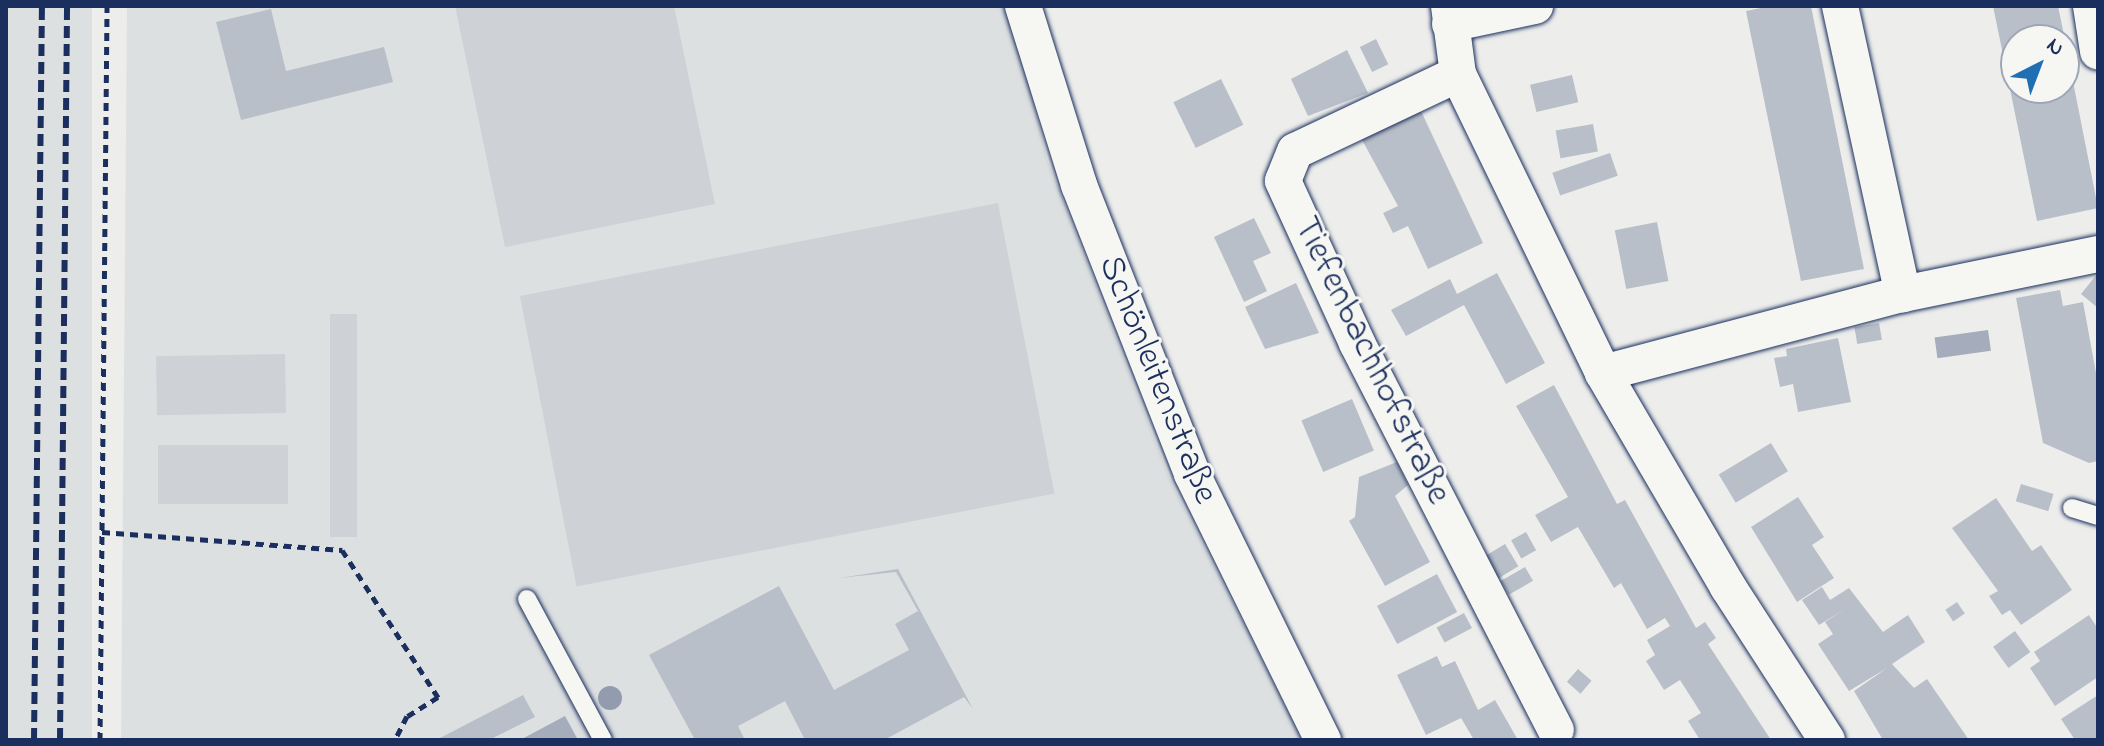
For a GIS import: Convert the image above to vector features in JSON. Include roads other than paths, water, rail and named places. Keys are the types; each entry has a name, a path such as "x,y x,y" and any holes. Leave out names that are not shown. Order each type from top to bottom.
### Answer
{"street":[{"name":"Schönleitenstraße","path":"1023,6 1079,185 1192,474 1323,740"},
{"path":"1535,6 1449,15 1458,74 1603,373 1728,587 1827,740"},
{"path":"1840,6 1903,294"},
{"path":"2091,6 2098,51"},
{"name":"Tiefenbachhofstraße","path":"1458,74 1295,151 1283,181 1357,343 1556,730"},
{"path":"1603,373 1903,294 2098,254"}],"lane":[{"path":"2072,508 2098,516"},
{"path":"527,599 603,740"}],"water":[{"path":"1988,330 1991,351 1937,358 1935,338"},
{"path":"565,716 578,740 520,740"}],"railway":[{"path":"34,740 42,6"},
{"path":"60,740 67,6"}]}
